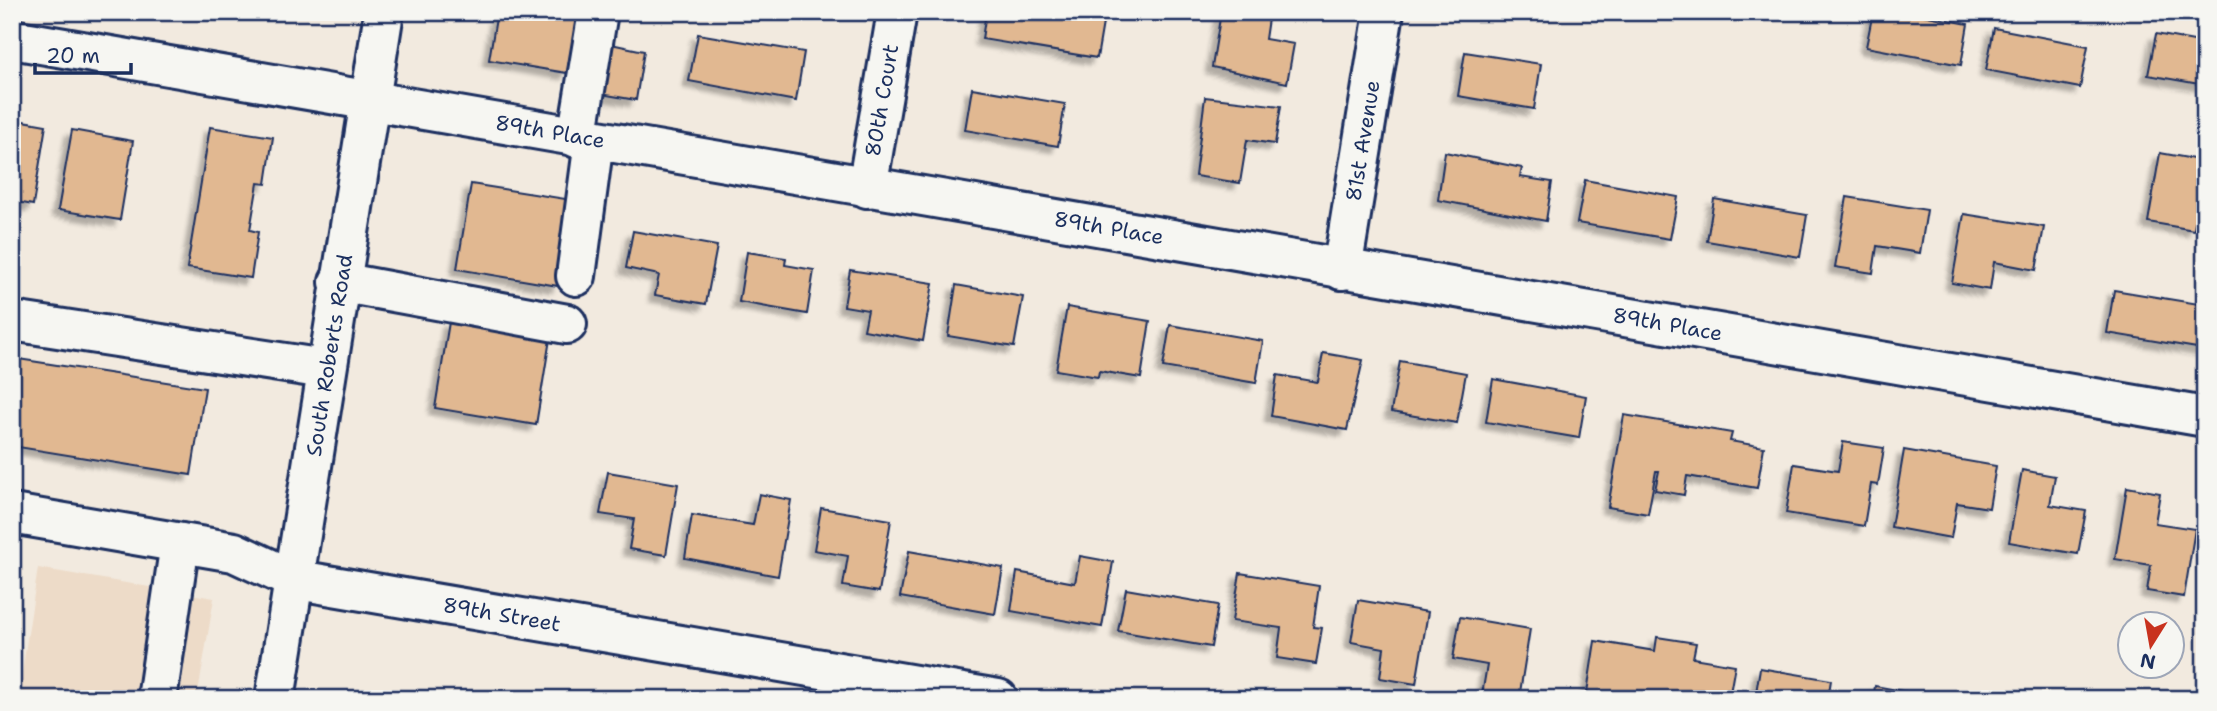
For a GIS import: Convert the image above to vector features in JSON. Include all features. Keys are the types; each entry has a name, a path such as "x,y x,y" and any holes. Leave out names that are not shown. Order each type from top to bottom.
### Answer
{"street":[{"name":"South Roberts Road","path":"275,699 325,369 384,12"},
{"path":"576,276 585,140 598,12"},
{"name":"80th Court","path":"867,188 897,12"},
{"name":"81st Avenue","path":"1342,270 1384,12"},
{"name":"89th Place","path":"12,40 2205,416"},
{"path":"339,282 567,324"},
{"path":"12,321 325,369"},
{"name":"89th Street","path":"12,514 234,552 292,579 998,699"},
{"path":"157,699 180,542"}],"shaded area":[{"path":"38,568 214,598 197,699 18,699"}],"building":[{"path":"497,12 578,12 567,73 489,60"},
{"path":"986,12 1076,12 1104,17 1097,58 982,39"},
{"path":"1221,12 1269,12 1265,39 1294,44 1287,83 1212,67"},
{"path":"1873,12 1908,12 1968,24 1961,65 1866,47"},
{"path":"1994,28 2088,46 2080,88 1986,70"},
{"path":"698,34 804,52 796,101 689,81"},
{"path":"2156,34 2205,43 2205,85 2148,75"},
{"path":"611,44 644,51 636,100 601,94"},
{"path":"1465,52 1541,64 1534,109 1458,96"},
{"path":"972,88 1065,104 1058,146 965,130"},
{"path":"1205,97 1281,106 1275,144 1247,140 1240,183 1195,176"},
{"path":"12,119 46,125 33,205 12,201"},
{"path":"210,127 273,137 266,184 258,183 250,230 258,232 251,278 187,268"},
{"path":"72,130 133,141 120,220 58,210"},
{"path":"1445,152 1522,168 1520,177 1552,182 1546,221 1438,200"},
{"path":"2160,153 2205,161 2194,230 2148,222"},
{"path":"1585,180 1678,197 1670,239 1577,223"},
{"path":"471,184 572,200 558,286 457,269"},
{"path":"1847,197 1927,210 1920,253 1877,246 1873,273 1835,267"},
{"path":"1714,199 1807,215 1800,257 1707,241"},
{"path":"1964,214 2044,227 2036,270 1994,262 1990,290 1952,283"},
{"path":"633,231 717,246 706,304 655,295 659,275 626,268"},
{"path":"747,252 786,258 785,265 814,270 807,314 739,302"},
{"path":"850,270 933,283 923,341 864,330 868,310 844,306"},
{"path":"956,285 1023,297 1014,347 948,336"},
{"path":"2114,290 2205,305 2203,349 2107,333"},
{"path":"1067,307 1150,321 1141,378 1099,371 1098,377 1056,370"},
{"path":"449,322 550,339 536,425 435,408"},
{"path":"1170,325 1263,341 1256,383 1163,367"},
{"path":"1323,353 1363,360 1347,430 1271,416 1277,375 1318,382"},
{"path":"12,358 205,388 191,475 12,446"},
{"path":"1400,361 1466,373 1457,423 1391,412"},
{"path":"1493,379 1586,396 1579,438 1486,422"},
{"path":"1624,415 1732,433 1730,441 1764,447 1757,488 1687,476 1684,495 1655,490 1659,471 1656,471 1648,514 1608,507"},
{"path":"1843,442 1884,448 1878,485 1871,484 1864,526 1786,513 1794,464 1838,471"},
{"path":"1904,450 1996,466 1989,508 1957,503 1951,538 1891,527"},
{"path":"2022,470 2055,476 2050,505 2086,511 2078,554 2009,542"},
{"path":"608,472 678,484 666,555 629,549 634,519 600,514"},
{"path":"2127,487 2160,493 2155,523 2195,529 2184,597 2147,591 2151,565 2115,559"},
{"path":"759,494 791,500 778,576 685,558 692,515 753,525"},
{"path":"821,508 891,520 879,592 843,586 848,556 814,550"},
{"path":"909,551 1003,568 995,614 900,597"},
{"path":"1080,556 1113,562 1102,627 1011,611 1017,572 1075,583"},
{"path":"1240,573 1319,586 1313,627 1322,628 1316,664 1277,658 1281,628 1232,621"},
{"path":"1126,589 1218,605 1211,647 1118,631"},
{"path":"1358,600 1428,612 1416,684 1380,678 1384,648 1351,642"},
{"path":"1460,617 1530,629 1519,699 1482,695 1487,665 1453,659"},
{"path":"1657,637 1696,643 1693,658 1735,665 1729,699 1586,699 1595,641 1655,651"},
{"path":"1760,668 1831,680 1828,699 1755,699"},
{"path":"1875,686 1946,699 1873,699"}]}
